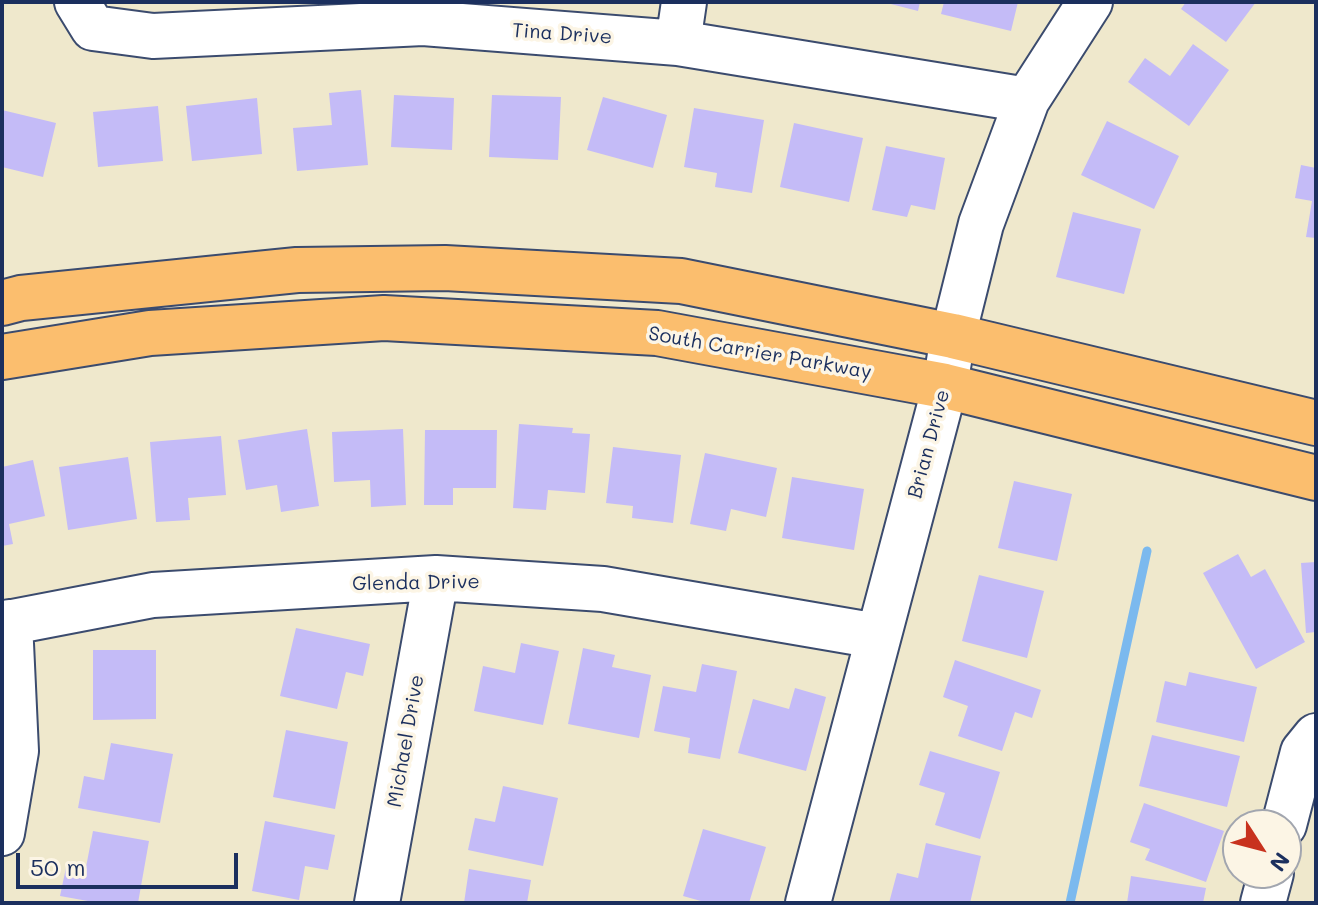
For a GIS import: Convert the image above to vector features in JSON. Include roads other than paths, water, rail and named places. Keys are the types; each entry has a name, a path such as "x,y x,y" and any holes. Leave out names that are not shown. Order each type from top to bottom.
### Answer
{"main road":[{"path":"2,303 21,298 297,270 445,268 681,281 953,336 1316,423"},
{"name":"South Carrier Parkway","path":"2,357 150,333 384,318 657,333 945,386 1316,478"}],"street":[{"name":"Brian Drive","path":"808,903 945,386 953,336 981,224 1027,100 1090,2"},
{"name":"Tina Drive","path":"85,15 153,36 423,23 681,23 1027,100"},
{"name":"Glenda Drive","path":"6,623 153,595 436,578 603,589 877,636"},
{"name":"Michael Drive","path":"377,903 436,578"},
{"path":"2,833 16,751 6,623"},
{"path":"1289,809 1310,744"}],"waterway":[{"path":"1070,903 1147,551"}]}
